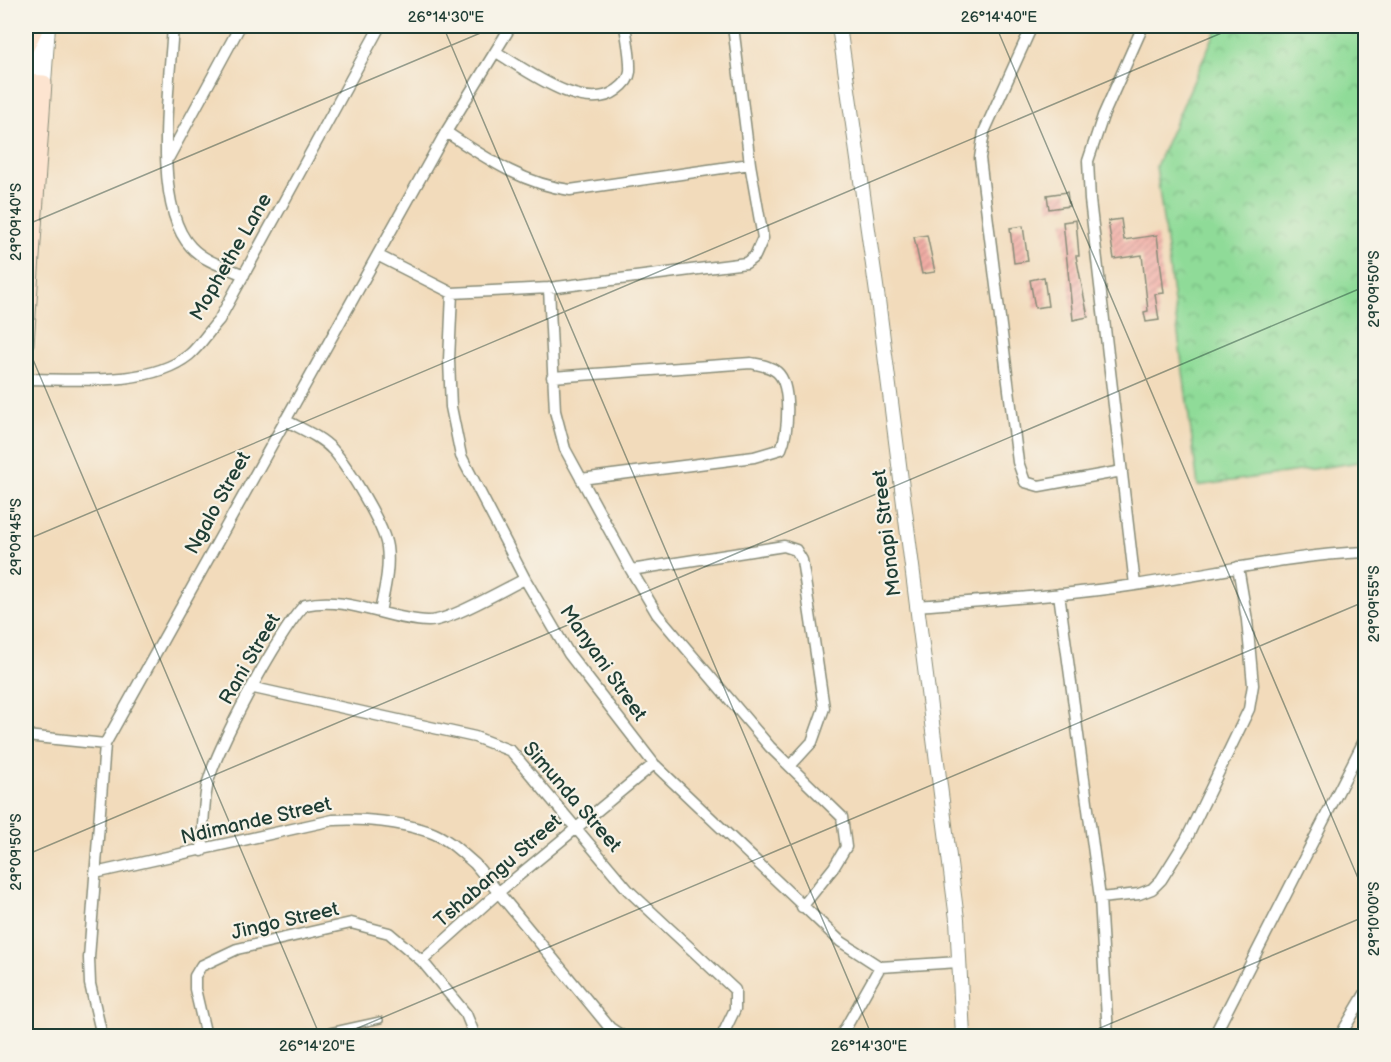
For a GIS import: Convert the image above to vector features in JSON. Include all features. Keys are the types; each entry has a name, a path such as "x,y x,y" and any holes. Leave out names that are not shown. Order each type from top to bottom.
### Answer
{"main road":[{"path":"26,48 40,26"},
{"path":"26,344 34,82"},
{"path":"26,176 33,99"}],"street":[{"path":"34,82 40,26"},
{"path":"173,26 167,112 169,200 178,229 190,246 203,258 244,275"},
{"path":"168,160 240,26"},
{"name":"Mophethe Lane","path":"26,380 112,379 157,371 188,356 219,320 380,26"},
{"name":"Ngalo Street","path":"102,1036 90,984 89,958 105,744 446,132 511,26"},
{"path":"496,52 573,95 590,97 613,93 626,84 630,72 625,26"},
{"path":"378,256 452,293 549,288 746,263 755,256 763,238 750,164 733,26"},
{"name":"Monapi Street","path":"839,26 878,300 957,919 963,1036"},
{"path":"1032,26 984,132 980,158 1018,462 1025,482 1039,486 1122,471"},
{"path":"1135,585 1090,200 1088,161 1102,116 1143,26"},
{"path":"446,132 509,172 544,187 570,190 750,164"},
{"path":"549,288 555,411 565,449 631,570 657,614 713,677 770,747 842,817 846,833 846,847 834,867 802,907"},
{"name":"Manyani Street","path":"452,293 449,360 451,407 461,456 525,579 569,654 654,764 802,907 840,941 880,967"},
{"path":"552,377 751,363 768,366 779,374 785,386 787,436 781,449 754,457 581,479"},
{"path":"285,420 320,440 334,451 382,530 388,559 380,612"},
{"path":"631,570 784,546 796,550 802,560 824,708 812,742 790,766"},
{"path":"916,606 1135,585 1238,567 1365,552"},
{"path":"1100,898 1138,894 1152,890 1161,880 1186,840 1249,709 1252,685 1247,620 1238,567"},
{"name":"Rani Street","path":"202,851 207,786 212,768 226,735 285,631 305,605 330,601 430,622 451,615 525,579"},
{"path":"1059,594 1100,898 1108,1036"},
{"name":"Simunda Street","path":"254,688 495,743 511,752 628,890 735,990 735,1009 722,1036"},
{"path":"26,736 105,744"},
{"path":"1214,1036 1365,737"},
{"name":"Tshabangu Street","path":"422,962 500,891 654,764"},
{"name":"Ndimande Street","path":"95,873 333,820 367,820 430,832 451,843 475,864 500,891 608,1032 622,1036"},
{"name":"Jingo Street","path":"206,1036 195,989 195,976 201,966 211,959 237,949 351,923 389,933 422,962 466,1014 475,1036"},
{"path":"841,1036 880,967 959,962"},
{"path":"1340,1036 1365,992"}],"lane":[{"path":"307,1036 380,1020"}],"green space":[{"path":"1218,26 1365,26 1366,461 1198,486 1156,166"}],"building":[{"path":"1067,192 1069,206 1049,209 1047,195"},
{"path":"1121,219 1124,240 1157,235 1164,293 1155,294 1159,320 1146,322 1144,312 1148,311 1142,255 1114,259 1108,221"},
{"path":"1076,220 1079,256 1076,256 1088,317 1073,320 1063,222"},
{"path":"1023,226 1028,261 1014,263 1010,228"},
{"path":"927,235 935,272 922,274 914,237"},
{"path":"1044,277 1048,306 1035,308 1030,280"}]}
